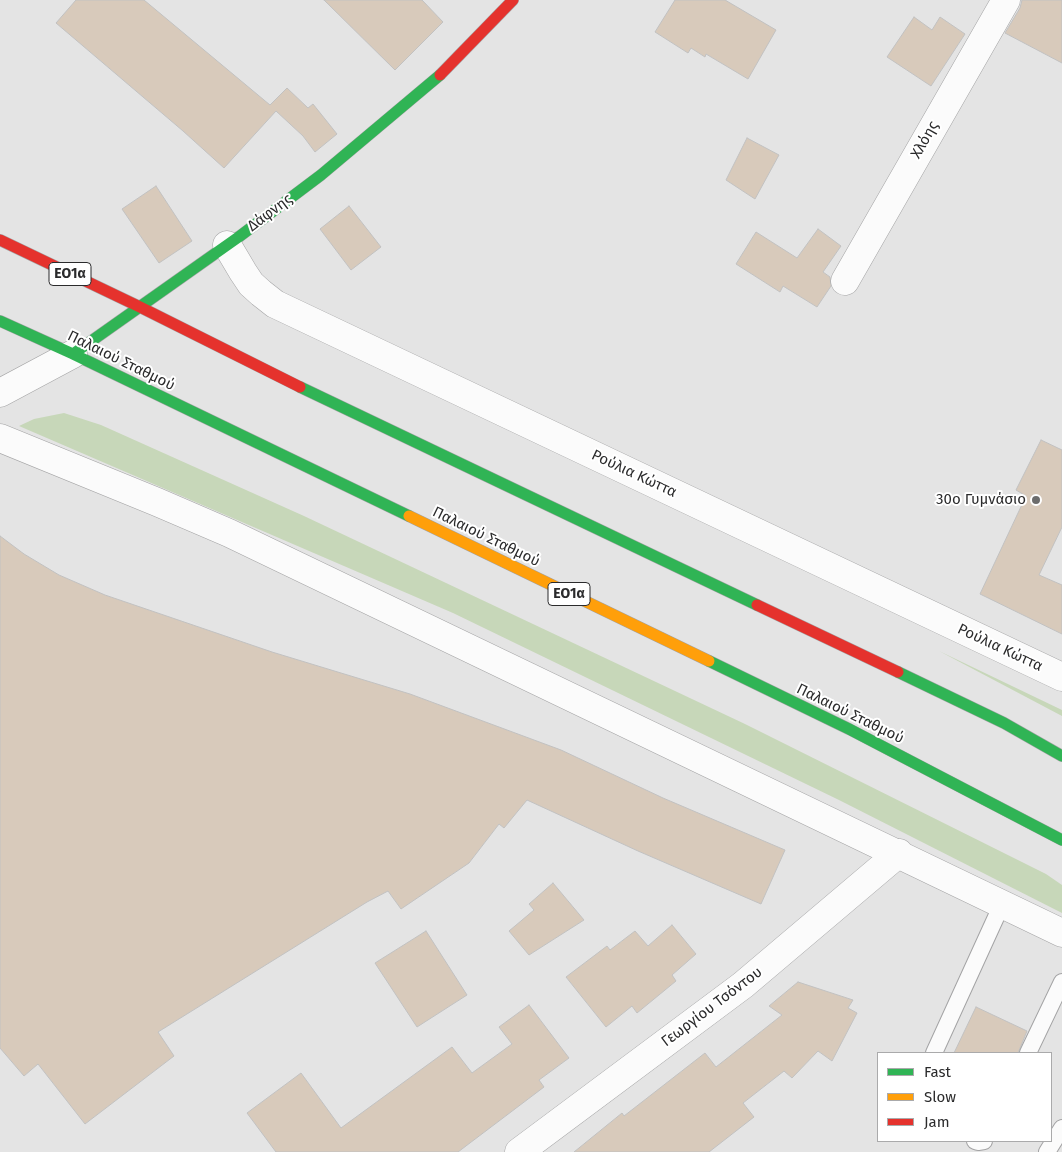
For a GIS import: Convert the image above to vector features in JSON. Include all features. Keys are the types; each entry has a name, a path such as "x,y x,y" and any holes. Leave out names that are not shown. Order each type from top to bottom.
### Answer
{"main road":[{"name":"Δάφνης","path":"73,354 227,245 321,175 443,72 513,0"},
{"name":"ΕΟ1α","path":"0,240 286,380 1004,723 1062,756"},
{"name":"Παλαιού Σταθμού","path":"0,321 73,354 849,729 1062,840"}],"street":[{"name":"Χλόης","path":"845,281 1006,0"},
{"name":"Ρούλια Κώττα","path":"227,245 242,272 261,294 275,304 1062,677"},
{"name":"Δάφνης","path":"0,393 73,354"},
{"path":"0,438 229,533 899,853 1062,933"},
{"name":"Γεωργίου Τσόντου","path":"519,1152 743,985 899,853"}],"lane":[{"path":"934,1052 1002,904"},
{"path":"1028,1052 1062,982"},
{"path":"1047,1152 1062,1128"}],"green space":[{"path":"64,413 101,425 304,516 745,724 1046,874 1062,885 1062,913 839,800 453,613 19,426 34,419"},
{"path":"939,651 1062,710 1062,716"}],"building":[{"path":"76,0 144,0 270,105 287,88 308,108 313,104 337,134 315,152 303,136 276,111 224,168 56,23"},
{"path":"324,0 422,0 443,22 395,70"},
{"path":"675,0 725,0 776,30 748,79 706,54 705,57 691,48 688,53 655,32"},
{"path":"1022,0 1062,0 1062,63 1005,33 1020,8"},
{"path":"914,17 932,30 940,17 965,34 931,86 887,57"},
{"path":"747,138 779,155 755,199 726,180"},
{"path":"156,186 192,241 159,263 122,209"},
{"path":"349,206 381,247 351,270 320,229"},
{"path":"818,229 841,246 823,272 830,277 831,286 817,307 783,286 780,292 736,264 756,232 797,258"},
{"name":"30ο Γυμνάσιο","path":"1041,440 1062,450 1062,527 1039,575 1062,585 1062,634 980,594 1026,496 1016,490"},
{"path":"0,536 24,554 59,575 105,595 272,652 410,694 561,750 663,798 785,850 761,904 638,851 527,800 504,828 499,824 469,863 401,909 388,891 367,902 158,1032 174,1056 85,1124 38,1064 24,1076 0,1048"},
{"path":"553,883 584,920 529,955 509,931 534,910 529,904"},
{"path":"672,925 696,954 672,975 676,981 637,1013 632,1006 606,1027 566,977 607,946 610,950 635,931 648,946"},
{"path":"426,931 467,995 417,1027 375,963"},
{"path":"798,982 853,1000 848,1008 857,1013 832,1061 818,1051 792,1078 784,1071 743,1103 754,1117 709,1152 574,1152 622,1113 624,1116 705,1053 716,1067 782,1015 769,1006"},
{"path":"529,1005 569,1058 539,1080 544,1087 458,1152 276,1152 247,1113 301,1073 341,1128 452,1047 472,1073 512,1044 499,1027"},
{"path":"976,1007 1027,1031 1018,1052 954,1052"}],"traffic: fast":[{"path":"73,354 240,236 321,175 440,75"},
{"path":"0,321 73,354 409,516"},
{"path":"300,387 757,605"},
{"path":"709,661 849,729 1062,840"},
{"path":"898,672 1004,723 1062,756"}],"traffic: slow":[{"path":"409,516 709,661"}],"traffic: jam":[{"path":"440,75 513,0"},
{"path":"0,240 300,387"},
{"path":"757,605 898,672"}],"place":[{"name":"30ο Γυμνάσιο","path":"1036,500"}]}
